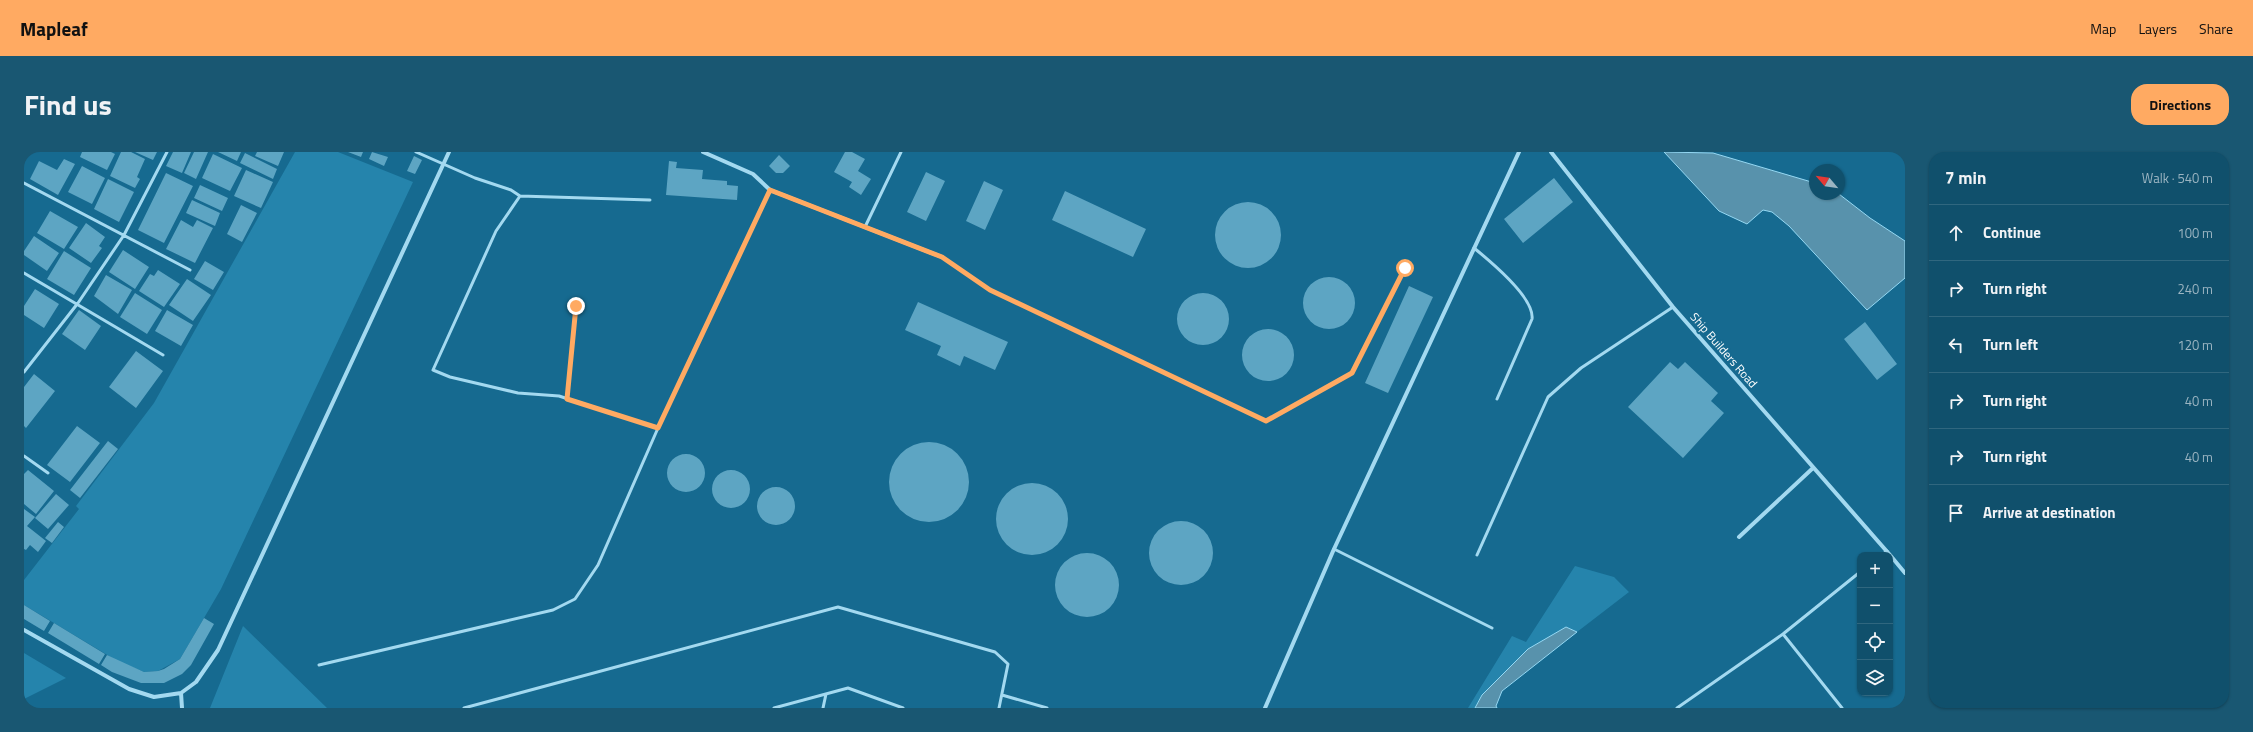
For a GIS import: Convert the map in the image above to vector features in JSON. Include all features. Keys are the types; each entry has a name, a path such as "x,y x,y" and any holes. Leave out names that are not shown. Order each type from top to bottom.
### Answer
{"street":[{"path":"24,630 129,689 154,697 181,694 196,682 218,650 449,152"},
{"path":"704,152 753,174 770,190 942,257"},
{"path":"1266,707 1334,549 1519,152"},
{"name":"Ship Builders Road","path":"1551,152 1673,307 1887,552"},
{"path":"1739,537 1813,468"},
{"name":"Ship Builders Road","path":"1893,559 1905,573"},
{"path":"181,694 182,708"}],"lane":[{"path":"24,372 78,303 124,235 167,152"},
{"path":"416,152 443,165 511,190 520,196 650,200"},
{"path":"865,227 902,152"},
{"path":"24,183 190,270"},
{"path":"319,665 553,610 575,599 598,565 658,428 770,190"},
{"path":"520,196 496,230 432,370 450,377 518,393 567,399 658,428"},
{"path":"1474,248 1500,270 1529,304 1533,311 1532,318 1497,399"},
{"path":"942,257 990,290 1266,421 1352,373 1405,268"},
{"path":"24,273 78,303 163,355"},
{"path":"567,399 576,306"},
{"path":"1477,555 1548,397 1581,368 1673,307"},
{"path":"24,456 48,473"},
{"path":"1334,549 1492,628"},
{"path":"1677,708 1783,634 1857,574"},
{"path":"464,708 838,607 995,652 1008,664 998,708"},
{"path":"1783,634 1842,708"},
{"path":"774,708 848,688 903,708"},
{"path":"823,708 826,694"},
{"path":"1002,695 1047,708"},
{"path":"1266,707 1271,708"}],"shaded area":[{"path":"295,152 338,152 413,182 221,589 180,659 158,671 144,672 119,662 24,605 24,580 79,509 76,506 154,403"},
{"path":"1664,152 1713,153 1809,181 1809,200 1845,200 1845,199 1870,218 1905,241 1905,278 1867,310 1789,226 1772,212 1763,210 1747,224 1719,211"},
{"path":"1575,566 1614,577 1629,592 1577,632 1566,627 1482,695 1475,708 1468,708 1512,636 1526,642"},
{"path":"243,626 327,708 210,708"},
{"path":"1566,627 1577,632 1502,691 1496,706 1497,708 1475,708 1482,695 1528,649"},
{"path":"24,653 66,678 24,699"}],"building":[{"path":"82,152 111,152 115,154 107,170 80,157"},
{"path":"121,152 131,152 145,159 137,177 140,179 135,188 110,176"},
{"path":"135,152 157,152 153,160"},
{"path":"173,152 191,152 182,173 166,166"},
{"path":"194,152 208,152 196,179 184,173"},
{"path":"218,152 241,152 237,161"},
{"path":"257,152 284,152 278,166 255,156"},
{"path":"348,152 363,152 361,157"},
{"path":"372,152 388,157 384,166 369,159"},
{"path":"845,152 852,152 865,159 858,171 871,179 861,195 849,187 852,182 834,172"},
{"path":"245,153 277,169 273,179 240,163"},
{"path":"213,154 242,168 230,191 202,178"},
{"path":"779,155 790,166 783,173 776,173 769,166"},
{"path":"414,156 422,160 415,174 407,171"},
{"path":"64,159 75,164 58,195 30,179 39,161 57,170"},
{"path":"669,161 677,162 676,168 703,170 702,179 727,181 727,185 738,186 737,200 666,195"},
{"path":"82,166 105,178 92,204 68,192"},
{"path":"246,170 273,182 261,208 234,196"},
{"path":"926,172 945,181 926,221 907,212"},
{"path":"166,173 193,186 164,243 138,230"},
{"path":"1554,178 1573,202 1523,243 1504,219"},
{"path":"108,179 134,192 119,222 94,209"},
{"path":"984,181 1003,190 985,230 966,221"},
{"path":"200,185 228,198 222,211 194,198"},
{"path":"1065,191 1146,229 1133,257 1052,220"},
{"path":"192,200 220,213 215,226 186,213"},
{"path":"1248,202 1261,204 1271,212 1279,222 1281,235 1279,248 1271,258 1261,266 1248,268 1235,266 1225,258 1217,248 1215,235 1217,222 1225,212 1235,204"},
{"path":"241,205 257,213 242,242 227,234"},
{"path":"50,211 78,227 64,249 37,233"},
{"path":"181,220 193,227 197,220 213,228 195,263 166,249"},
{"path":"86,223 105,237 99,246 102,248 91,263 69,248"},
{"path":"34,236 59,253 47,271 24,255 24,251"},
{"path":"123,250 149,267 135,289 109,272"},
{"path":"64,251 91,268 74,295 47,279"},
{"path":"205,261 224,272 213,290 194,279"},
{"path":"158,270 180,284 164,307 139,291 150,274 154,276"},
{"path":"106,275 132,290 118,314 94,296"},
{"path":"1329,277 1343,281 1351,289 1355,303 1351,317 1343,325 1329,329 1315,325 1307,317 1303,303 1307,289 1315,281"},
{"path":"187,279 211,295 193,321 169,305"},
{"path":"1409,286 1433,297 1388,393 1365,383"},
{"path":"35,289 59,304 44,328 24,315 24,306"},
{"path":"135,293 162,310 147,334 120,317"},
{"path":"1203,293 1217,297 1225,305 1229,319 1225,333 1217,341 1203,345 1189,341 1181,333 1177,319 1181,305 1189,297"},
{"path":"918,302 1008,342 995,370 964,356 960,366 937,355 941,346 905,330"},
{"path":"79,310 101,326 85,350 62,334"},
{"path":"167,310 193,325 181,346 155,331"},
{"path":"1865,322 1897,364 1877,380 1844,339"},
{"path":"1268,329 1282,333 1290,341 1294,355 1290,369 1282,377 1268,381 1254,377 1246,369 1242,355 1246,341 1254,333"},
{"path":"136,351 163,371 136,408 109,387"},
{"path":"1670,362 1678,369 1685,362 1718,393 1711,401 1724,413 1683,458 1628,407"},
{"path":"34,374 55,391 26,428 24,426 24,387"},
{"path":"77,426 100,443 70,482 47,465"},
{"path":"108,441 118,449 80,498 70,490"},
{"path":"921,442 937,442 958,453 969,474 969,490 958,511 937,522 921,522 907,516 900,511 895,504 889,490 889,474 895,460 900,453 907,448"},
{"path":"682,454 690,454 700,459 704,466 704,480 700,487 690,492 682,492 672,487 670,484 667,477 667,469 672,459 675,457"},
{"path":"28,470 54,491 36,514 24,504 24,474"},
{"path":"727,470 735,470 745,475 749,482 749,496 745,503 735,508 727,508 717,503 715,500 712,493 712,485 717,475 720,473"},
{"path":"1032,483 1052,489 1062,499 1068,519 1062,539 1052,549 1032,555 1012,549 1002,539 996,519 1002,499 1012,489"},
{"path":"772,487 780,487 787,490 792,495 795,506 792,517 787,522 780,525 772,525 765,522 760,517 757,510 757,502 760,495 765,490"},
{"path":"56,494 69,505 48,529 35,518"},
{"path":"24,509 35,517 27,526 46,541 38,552 30,545 26,550 24,549"},
{"path":"1181,521 1193,523 1204,530 1211,541 1213,553 1211,565 1204,576 1193,583 1181,585 1169,583 1158,576 1151,565 1149,553 1151,541 1158,530 1169,523"},
{"path":"58,522 64,527 52,543 45,538"},
{"path":"1087,553 1099,555 1110,562 1117,573 1119,585 1117,597 1110,608 1099,615 1087,617 1075,615 1064,608 1057,597 1055,585 1057,573 1064,562 1075,555"},
{"path":"24,605 50,621 44,631 24,619"},
{"path":"204,618 214,624 191,665 182,674 164,683 141,683 112,672 101,665 107,655 144,672 164,669 180,659"},
{"path":"54,623 105,654 99,664 48,633"}],"route":[{"path":"576,306 567,399 658,428 770,190 942,257 990,290 1266,421 1352,373 1405,268"}]}
